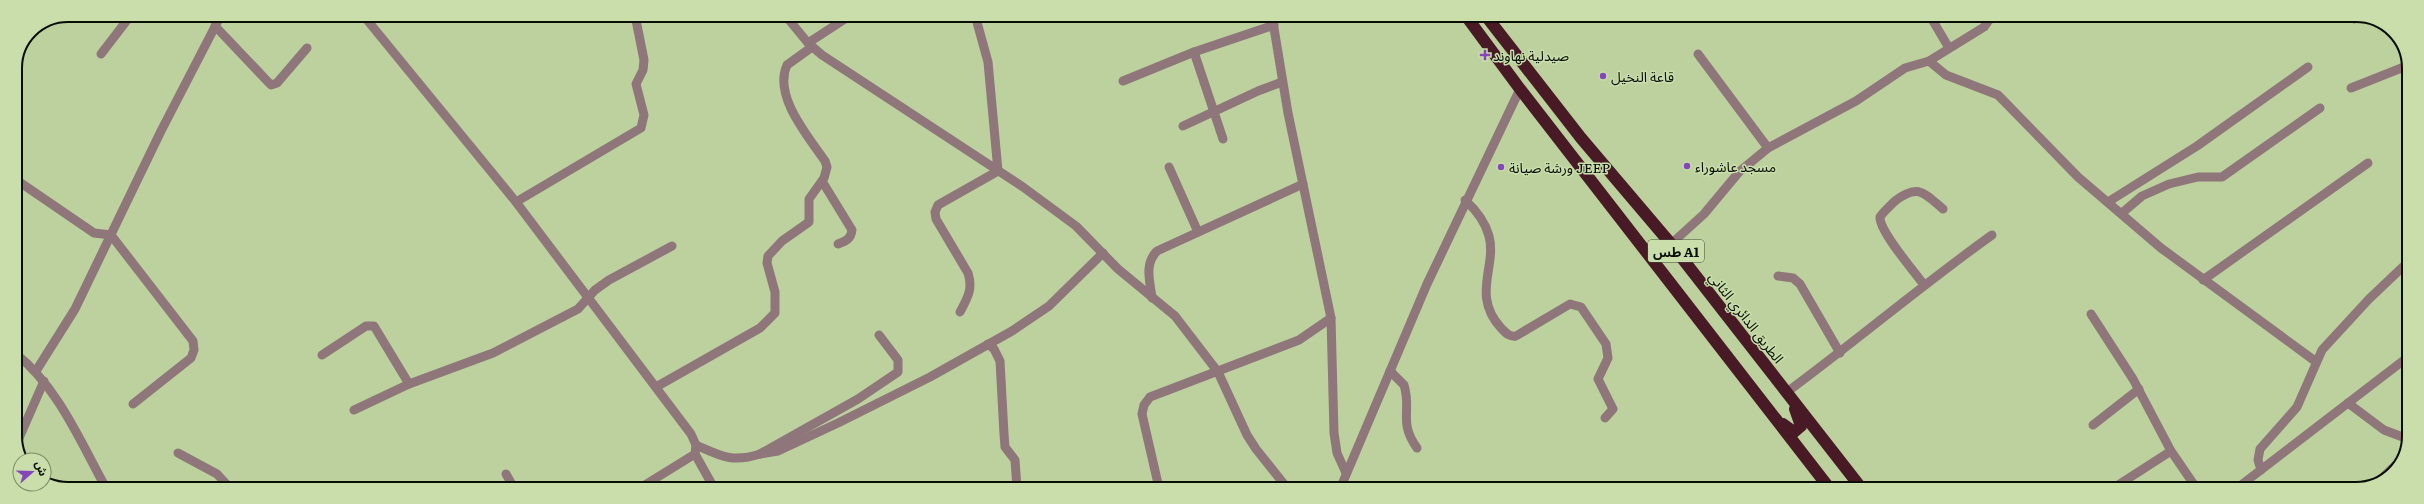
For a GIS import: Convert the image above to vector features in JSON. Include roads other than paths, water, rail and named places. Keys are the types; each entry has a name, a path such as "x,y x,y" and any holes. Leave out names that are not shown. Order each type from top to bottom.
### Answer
{"highway":[{"name":"طس A1","path":"1470,22 1520,89 1825,482"},
{"name":"الطريق الدائري الثاني","path":"1491,22 1567,120 1671,244 1857,482"},
{"path":"1773,415 1794,432 1802,426 1787,392"}],"street":[{"path":"101,54 126,22"},
{"path":"36,371 75,309 217,22"},
{"path":"369,22 516,202 691,434 695,450 711,482"},
{"path":"516,202 641,128 644,115 636,84 643,70 644,60 636,22"},
{"path":"791,22 810,45 998,171 1076,226 1118,269 1175,316 1218,372 1247,435 1283,482"},
{"path":"656,387 760,328 772,318 775,313 776,300 767,263 768,256 782,241 809,222 808,199 811,193 822,181 826,173 825,161 787,101 783,88 787,65 810,45 841,22"},
{"path":"977,22 988,62 998,171"},
{"path":"1273,22 1282,82 1331,318 1334,433 1337,453 1346,473"},
{"path":"1934,22 1949,48"},
{"path":"1671,244 1704,214 1739,172 1768,148 1856,101 1905,68 1929,61 1984,27 1988,22"},
{"path":"1122,81 1194,52 1274,25"},
{"path":"215,26 271,85 277,83 307,48"},
{"path":"1194,52 1223,139"},
{"path":"1698,54 1768,148"},
{"path":"1929,61 1946,75 1998,95 2009,104 2048,148 2160,248 2315,361"},
{"path":"2108,202 2197,146 2308,67"},
{"path":"2351,88 2402,67"},
{"path":"1183,126 1258,91 1282,82"},
{"path":"1343,482 1465,200 1520,89"},
{"path":"2122,214 2142,196 2169,184 2198,177 2222,177 2320,108"},
{"path":"2203,280 2368,163"},
{"path":"1169,167 1198,232"},
{"path":"960,312 971,292 971,283 968,273 936,219 934,212 938,206 998,171"},
{"path":"822,181 852,230 852,235 848,240 838,244"},
{"path":"22,184 94,232 111,235 193,341 194,350 191,358 133,404"},
{"path":"1152,298 1148,268 1151,257 1157,251 1303,184"},
{"path":"1924,285 1886,233 1880,222 1880,217 1904,194 1914,190 1925,194 1943,209"},
{"path":"1465,200 1478,213 1489,236 1490,253 1485,286 1487,298 1493,318 1506,334 1516,336 1570,304 1581,307 1588,314 1608,350 1608,358 1598,379 1612,408 1605,418"},
{"path":"1787,392 1840,353 1924,285 1992,235"},
{"path":"354,410 408,384 493,353 578,309 588,298 609,280 672,246"},
{"path":"649,482 695,450 733,459 745,459 760,454 778,451 930,377 988,344 1049,306 1103,252"},
{"path":"2261,470 2258,460 2260,449 2297,408 2315,361 2322,350 2368,299 2402,268"},
{"path":"1778,276 1793,278 1800,284 1840,353"},
{"path":"2091,314 2139,389 2171,451 2192,482"},
{"path":"1159,482 1142,414 1144,404 1150,397 1300,340 1331,318"},
{"path":"322,355 366,326 374,326 408,384"},
{"path":"760,454 858,399 898,372 898,360 879,335"},
{"path":"988,344 994,349 1000,361 1005,447 1014,460 1016,482"},
{"path":"22,359 36,371 57,399 103,482"},
{"path":"2245,482 2402,362"},
{"path":"1390,371 1404,386 1405,424 1410,439 1417,448"},
{"path":"22,431 44,381"},
{"path":"2093,425 2139,389"},
{"path":"2348,403 2384,430 2402,437"},
{"path":"2123,482 2171,451"},
{"path":"178,453 217,474 224,482"},
{"path":"506,474 511,482"}],"place":[{"name":"صيدلية نهاوند","path":"1485,55"},
{"name":"قاعة النخيل","path":"1603,76"},
{"name":"مسجد عاشوراء","path":"1687,166"},
{"name":"ورشة صيانة JEEP","path":"1501,167"}]}
